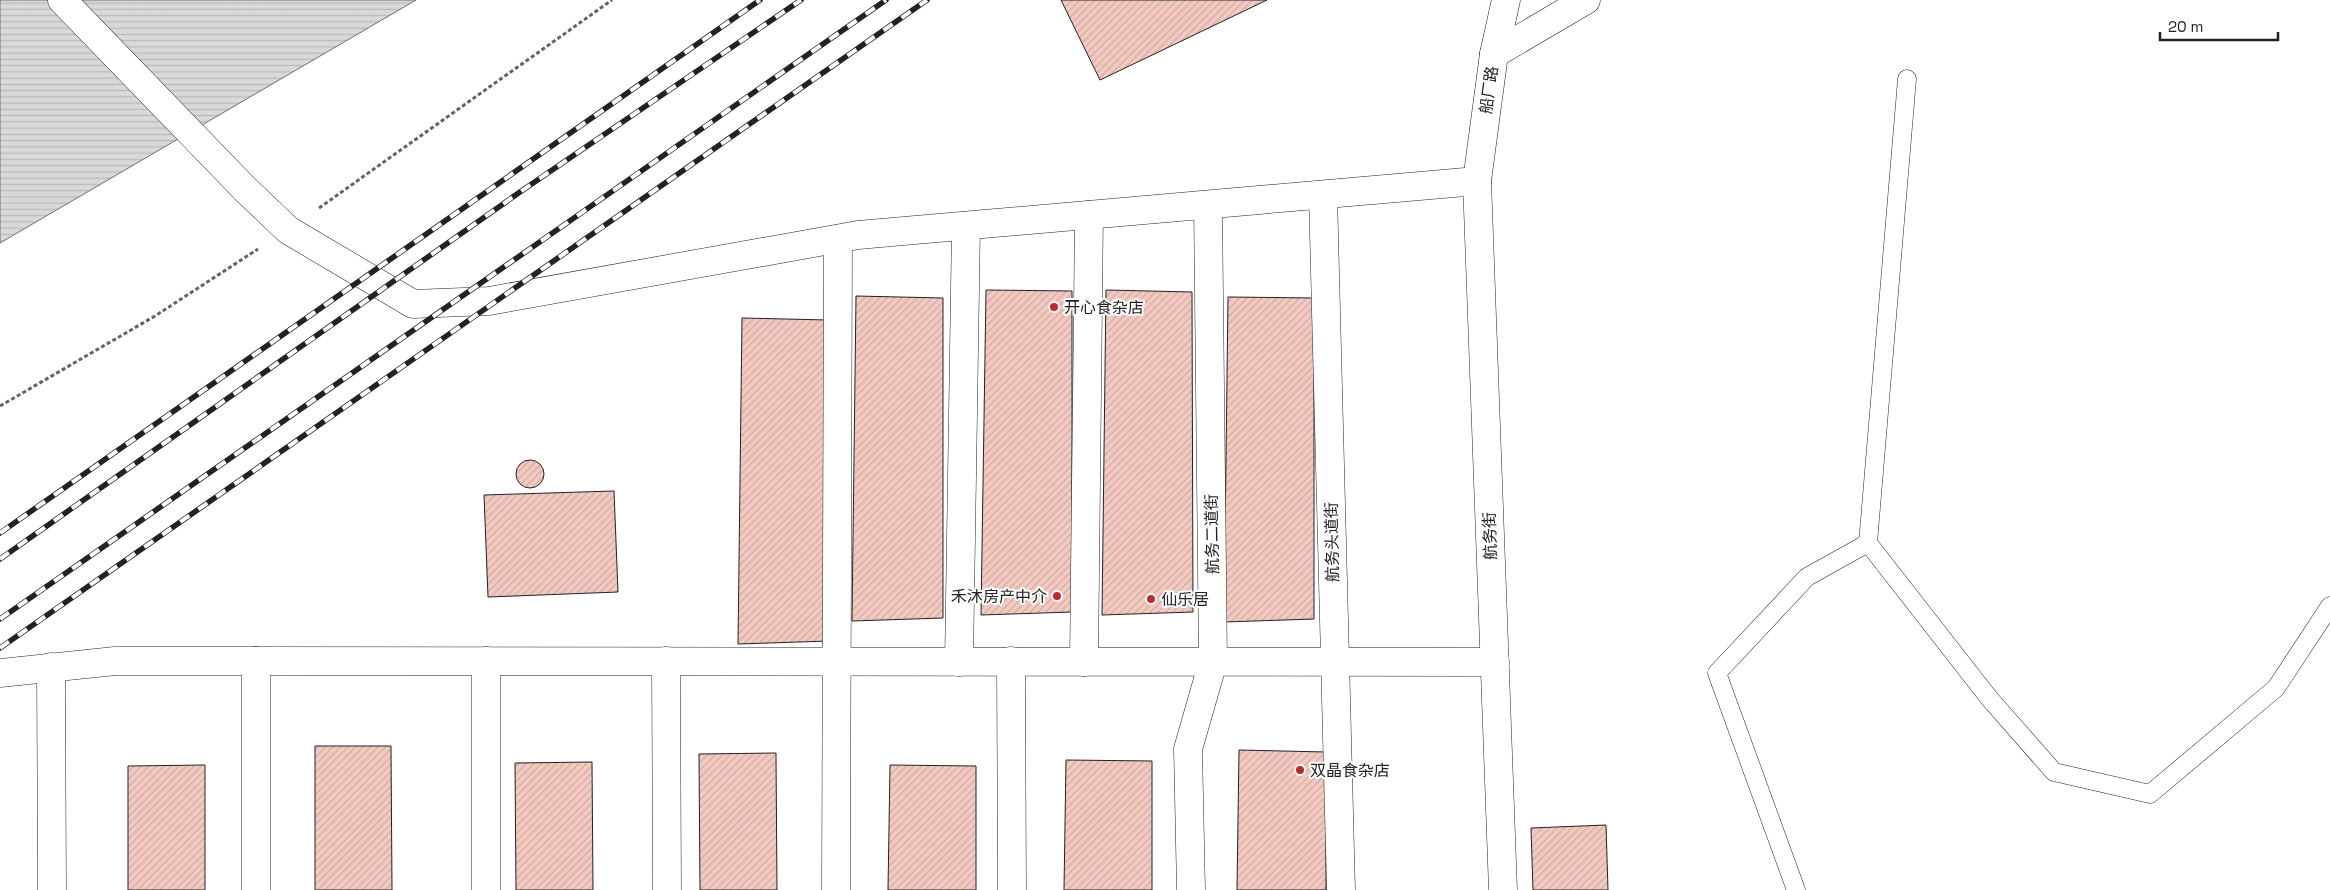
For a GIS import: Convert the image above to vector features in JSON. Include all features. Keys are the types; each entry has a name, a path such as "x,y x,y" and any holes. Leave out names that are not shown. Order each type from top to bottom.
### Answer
{"street":[{"path":"62,0 190,133 288,230 413,304 489,301 838,239 1477,181"},
{"name":"船厂路","path":"1477,181 1494,54 1506,0"},
{"path":"1494,54 1586,0"},
{"name":"航务街","path":"1477,181 1503,890"},
{"name":"航务头道街","path":"1323,195 1341,890"},
{"name":"航务二道街","path":"1191,890 1188,749 1214,662 1208,205"},
{"path":"1084,662 1089,215"},
{"path":"959,662 966,226"},
{"path":"836,890 838,239"},
{"path":"0,673 115,661 1495,662"},
{"path":"256,661 256,890"},
{"path":"486,661 486,890"},
{"path":"666,661 667,890"},
{"path":"1011,662 1012,890"},
{"path":"51,668 52,890"}],"lane":[{"path":"1907,78 1868,543 1989,698 2054,772 2150,794 2276,688 2330,606"},
{"path":"1796,890 1717,673 1807,577 1868,543"}],"shaded area":[{"path":"0,0 416,0 0,243"}],"building":[{"path":"1061,0 1267,0 1100,80"},
{"path":"986,290 1072,291 1072,612 981,615"},
{"path":"1106,290 1192,292 1193,612 1102,615"},
{"path":"856,296 943,298 943,618 852,621"},
{"path":"1228,297 1314,298 1314,619 1224,622"},
{"path":"742,318 828,320 829,641 738,644"},
{"path":"530,460 540,464 544,474 540,484 530,488 520,484 516,474 520,464"},
{"path":"614,491 618,592 488,597 484,495"},
{"path":"315,746 391,746 392,890 315,890"},
{"path":"1239,750 1326,752 1326,890 1237,890"},
{"path":"776,753 777,890 700,890 699,754"},
{"path":"1066,760 1152,761 1152,890 1064,890"},
{"path":"592,762 593,890 516,890 515,763"},
{"path":"205,765 205,890 128,890 128,766"},
{"path":"890,765 976,766 976,890 888,890"},
{"path":"1606,825 1608,890 1533,890 1531,828"}],"railway":[{"path":"0,533 760,0"},
{"path":"0,559 520,192 801,0"},
{"path":"0,619 886,0"},
{"path":"0,648 927,0"}],"place":[{"name":"开心食杂店","path":"1054,307"},
{"name":"禾沐房产中介","path":"1057,596"},
{"name":"仙乐居","path":"1151,599"},
{"name":"双晶食杂店","path":"1300,770"}]}
